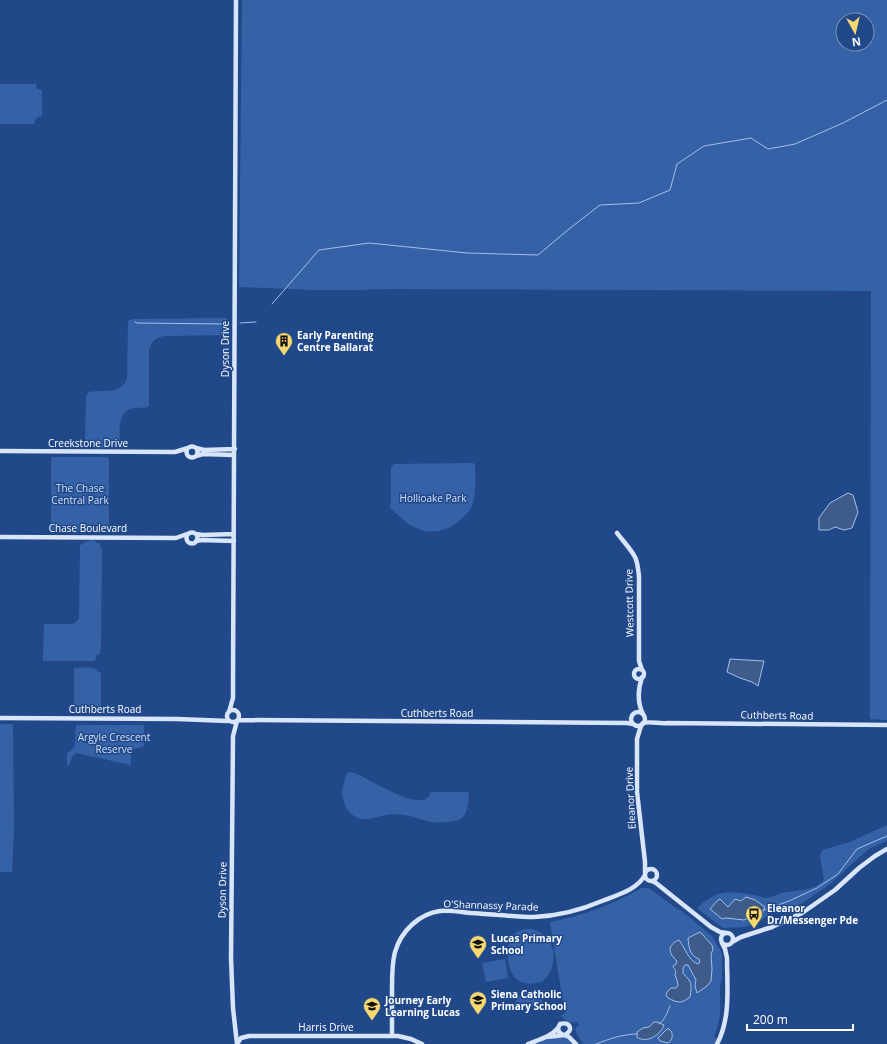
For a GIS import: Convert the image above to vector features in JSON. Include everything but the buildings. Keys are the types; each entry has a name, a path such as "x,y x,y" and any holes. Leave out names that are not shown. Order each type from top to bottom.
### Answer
{"street":[{"name":"Dyson Drive","path":"228,712 233,698 236,0"},
{"path":"192,446 204,450 234,452 202,454 191,458 186,452 188,448 192,446"},
{"name":"Creekstone Drive","path":"175,452 188,448"},
{"path":"196,448 198,452 196,456"},
{"name":"Creekstone Drive","path":"0,451 175,452 187,455"},
{"path":"234,534 203,535 192,532 186,537 187,541 192,543 202,540 234,541"},
{"name":"Westcott Drive","path":"617,533 632,553 638,566 639,661 642,670"},
{"name":"Chase Boulevard","path":"176,538 188,534"},
{"path":"196,534 196,541"},
{"name":"Chase Boulevard","path":"0,537 176,538 187,541"},
{"name":"Westcott Drive","path":"634,671 639,655"},
{"path":"638,698 640,708 645,718 643,724 637,726 630,720 638,698 644,673 638,668 634,671 634,675 639,689"},
{"path":"636,678 639,679 642,677"},
{"name":"Dyson Drive","path":"233,698 238,712"},
{"path":"233,710 238,712 239,717 237,721 229,721 226,716 228,712 233,710"},
{"name":"Cuthberts Road","path":"210,720 220,717 228,712"},
{"name":"Cuthberts Road","path":"238,712 247,717 260,721"},
{"path":"632,714 636,712 643,715"},
{"name":"Cuthberts Road","path":"613,723 623,720 632,714"},
{"name":"Cuthberts Road","path":"643,715 653,720 668,723"},
{"name":"Cuthberts Road","path":"0,718 229,721"},
{"name":"Dyson Drive","path":"229,721 233,736"},
{"name":"Dyson Drive","path":"237,721 233,736 231,958 233,1008 237,1044"},
{"name":"Cuthberts Road","path":"237,721 633,724"},
{"name":"Cuthberts Road","path":"643,724 650,722 887,725"},
{"name":"Eleanor Drive","path":"633,724 637,739 637,799 645,874"},
{"name":"Eleanor Drive","path":"637,739 643,724"},
{"path":"722,942 727,945 736,939 766,929 802,913 835,890 859,868 887,849"},
{"name":"Eleanor Drive","path":"644,855 649,865 653,869"},
{"path":"663,889 657,871 653,869 648,870 645,874 647,879 655,882 663,889 718,932 745,936"},
{"name":"O'Shannassy Parade","path":"392,1036 392,974 394,955 403,936 418,920 440,911 536,917 561,914 595,904 630,889 642,879 645,874"},
{"path":"651,881 656,879 658,875"},
{"name":"O'Shannassy Parade","path":"636,885 651,881"},
{"path":"711,927 722,942 727,958 727,1014 718,1044"},
{"path":"722,942 721,937 727,934"},
{"path":"727,934 732,936 732,942 727,958"},
{"path":"528,1044 546,1037 555,1031 562,1023 569,1026 576,1043"},
{"path":"558,1028 559,1033 569,1037 576,1043"},
{"path":"546,1037 567,1034 570,1031"},
{"name":"Harris Drive","path":"236,1035 392,1036 407,1038 422,1044"},
{"name":"Harris Drive","path":"237,1044 241,1038 253,1036"}],"green space":[{"path":"242,0 887,0 887,720 870,719 871,291 313,290 239,287"},
{"path":"0,84 36,84 37,89 42,90 42,116 36,118 34,124 0,124"},
{"path":"226,318 228,320 228,335 165,336 159,337 155,340 149,349 149,406 134,408 124,413 120,423 120,446 107,446 98,449 93,446 85,445 86,396 89,392 110,391 117,389 123,385 127,379 128,321 134,319"},
{"name":"The Chase Central Park","path":"52,457 107,457 109,459 109,530 51,530"},
{"name":"Hollioake Park","path":"473,463 475,465 475,487 473,503 471,508 458,522 448,528 429,531 416,528 390,508 391,468 394,464"},
{"path":"91,540 100,543 102,550 100,654 97,655 95,661 43,661 44,624 72,624 79,618 80,545"},
{"path":"74,668 92,668 101,673 101,711 74,711"},
{"path":"0,724 13,724 14,831 12,872 0,872"},
{"name":"Argyle Crescent Reserve","path":"76,725 144,725 144,746 131,750 131,765 76,753 72,757 69,765 67,765 67,752 75,746"},
{"path":"349,772 355,773 398,795 416,800 426,799 431,792 469,792 466,813 457,821 446,822 429,822 408,815 398,814 370,819 361,819 352,814 344,803 342,792 346,776"},
{"path":"887,825 887,841 864,853 830,884 801,904 782,912 769,914 762,920 749,926 723,928 697,908 717,894 730,892 766,898 781,893 814,887 824,880 820,855 822,850 850,842"},
{"path":"642,888 649,888 683,912 712,936 722,953 720,1014 714,1037 717,1039 714,1044 583,1044 575,1028 579,1026 578,1022 568,1022 561,1015 565,1014 550,922 598,909"},
{"path":"532,929 544,935 552,945 554,958 550,972 542,982 527,984 518,980 510,970 508,962 508,947 510,940 514,935 521,930"},
{"path":"505,959 508,978 486,982 482,963"},
{"path":"541,991 543,1006 522,1008 521,1004 518,1004 516,1001 516,997 520,996 520,993"},
{"path":"553,1037 567,1038 573,1044 536,1044"}],"shaded area":[{"path":"848,493 853,495 858,512 852,528 844,530 835,527 829,530 819,530 819,518 830,503"},
{"path":"730,659 764,661 758,686 727,672"},
{"path":"746,897 755,900 765,907 761,915 752,916 744,920 722,919 710,909 720,899 728,907 735,899 741,901"},
{"path":"700,932 712,945 713,949 711,955 711,981 697,993 695,986 696,980 688,965 685,965 683,968 683,973 691,984 690,997 682,1002 674,1001 666,995 671,988 676,988 678,986 675,975 676,971 673,966 677,961 672,955 670,949 672,944 679,940 689,957 698,964 700,962 699,959 691,953 688,938"},
{"path":"654,1022 664,1025 657,1035 649,1039 641,1039 637,1037 637,1032 643,1028 649,1027"},
{"path":"667,1029 671,1031 672,1034 671,1040 668,1043 660,1041 658,1038"}],"waterway":[{"path":"272,304 319,250 369,243 467,253 538,255 600,205 639,203 670,190 677,164 704,146 751,138 768,149 795,144 843,123 887,100"},
{"path":"135,322 227,324"},
{"path":"240,323 256,322"},
{"path":"764,910 789,901 817,888 838,874 857,849 887,836"},
{"path":"659,1024 670,1006"},
{"path":"596,1044 621,1036 637,1034"}],"place":[{"name":"Early Parenting Centre Ballarat","path":"284,356"},
{"name":"Eleanor Dr/Messenger Pde","path":"754,929"},
{"name":"Lucas Primary School","path":"478,959"},
{"name":"Siena Catholic Primary School","path":"478,1015"},
{"name":"Journey Early Learning Lucas","path":"372,1021"}]}
